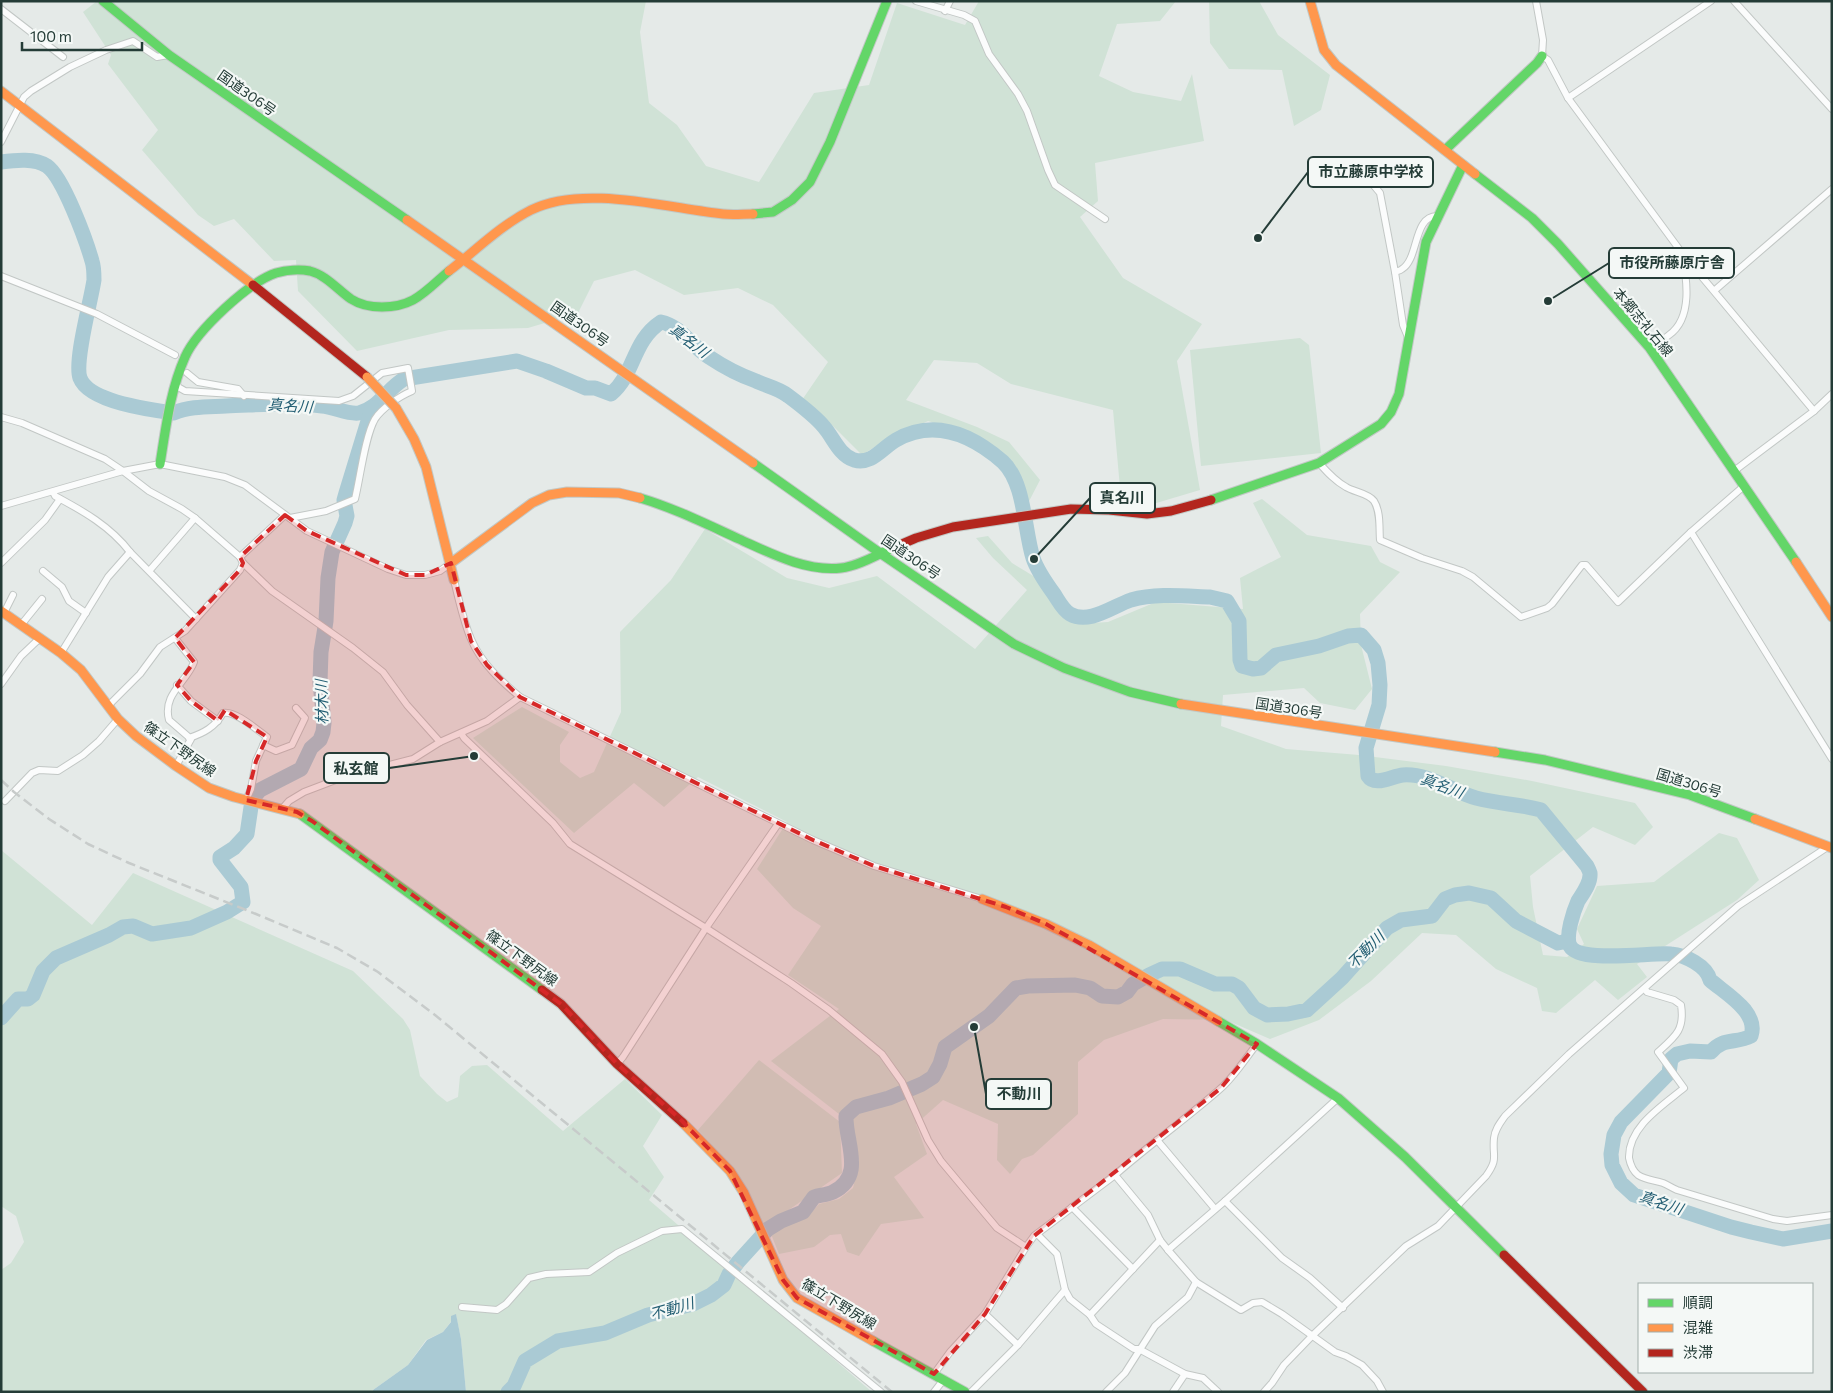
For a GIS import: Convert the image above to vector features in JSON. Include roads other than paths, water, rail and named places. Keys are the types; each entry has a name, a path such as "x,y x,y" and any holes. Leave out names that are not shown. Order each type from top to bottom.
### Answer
{"main road":[{"name":"国道306号","path":"103,1 169,55 602,356 880,553 1014,644 1064,668 1122,689 1178,704 1545,760 1690,795 1830,846"},
{"path":"160,464 172,391 186,355 201,333 253,285 267,276 295,269 310,271 328,280 352,300 374,307 390,307 413,300 514,220 533,209 561,201 584,198 609,199 726,214 760,214 773,212 792,200 810,182 822,158 888,1"},
{"name":"本郷志礼石線","path":"1310,1 1324,50 1336,65 1532,218 1558,244 1649,347 1804,573 1832,617"},
{"path":"1445,150 1542,56"},
{"path":"1,91 253,285 367,377 396,408 414,439 426,467 454,580"},
{"path":"450,563 532,503 549,495 567,492 620,493 634,496 663,505 781,558 819,568 841,568 916,538 953,527 1071,509 1147,514 1171,511 1218,498 1319,463 1381,424 1391,412 1399,394 1426,242 1463,165"},
{"name":"篠立下野尻線","path":"3,612 61,653 81,670 118,719 136,736 176,766 209,788 261,804 296,812 555,999 617,1064 679,1118 730,1171 744,1193 783,1280 797,1298 965,1392"},
{"path":"982,899 1046,924 1089,946 1256,1044 1338,1098 1405,1158 1644,1392"}],"street":[{"path":"916,1 975,21 989,54 1018,94 1027,111 1055,185 1105,219"},
{"path":"945,11 950,1"},
{"path":"1536,1 1543,40 1542,56 1548,60 1568,98 1682,253 1715,290 1814,411"},
{"path":"1568,98 1711,1"},
{"path":"1734,1 1832,109"},
{"path":"1,9 63,57"},
{"path":"1,142 24,97 70,67 106,50 133,41 157,57 169,55"},
{"path":"1353,175 1370,181 1380,193 1403,325 1408,337"},
{"path":"1715,290 1832,189"},
{"path":"1395,272 1403,269 1408,262 1424,220 1431,216 1437,216"},
{"path":"1649,347 1670,334 1678,325 1684,312 1686,273 1682,253"},
{"path":"1,276 97,314 175,355"},
{"path":"175,380 178,387 185,391 339,401 353,396 382,374 408,368 410,372 412,391 403,395 375,418 355,499 326,511 287,517 240,557"},
{"path":"187,373 198,382 238,389 244,396"},
{"path":"1734,471 1814,411 1832,394"},
{"path":"1,417 22,423 84,449 123,470 149,491 195,518 240,557 272,591 329,630 383,672 407,705 440,742"},
{"path":"1319,463 1334,479 1344,486 1374,501 1378,517 1380,540 1422,558 1462,571 1473,577 1521,617 1547,608 1552,604 1582,565 1586,565 1618,602 1691,532 1744,486"},
{"path":"1,506 123,470 160,464 225,477 245,485 307,531 388,569 406,575 424,575 440,571 450,563"},
{"path":"53,492 55,496 104,525 122,541 130,552 150,570 196,619"},
{"path":"1,563 46,520 60,499"},
{"path":"150,570 195,518"},
{"path":"1691,532 1832,759"},
{"path":"61,653 110,573 130,552"},
{"path":"108,705 135,679 160,647 185,631 240,570 244,563"},
{"path":"43,571 62,588 69,601 86,613"},
{"path":"454,580 463,618 471,641 487,665 502,682 520,697 778,824 874,866 982,899"},
{"path":"3,612 13,596"},
{"path":"21,625 42,599"},
{"path":"1,684 21,656 40,638"},
{"path":"175,638 194,662 171,695 169,720 191,739 176,766"},
{"path":"177,686 191,701 218,722"},
{"path":"282,809 296,796 304,792 346,776 413,759 440,742 486,721 520,697"},
{"path":"263,745 276,751 292,745 305,718 296,708"},
{"path":"189,738 211,728 227,712 236,715 267,737 256,761 247,800"},
{"path":"5,801 32,773 39,770 58,771 83,755 99,741 118,719"},
{"path":"461,733 464,738 553,822 570,844 791,983 859,1034 882,1054 904,1087 928,1140 961,1186 996,1228 1026,1246"},
{"path":"617,1064 706,928 778,824"},
{"path":"1264,1392 1284,1365 1312,1336 1406,1246 1438,1226 1456,1209 1492,1167 1495,1158 1494,1137 1497,1127 1505,1116 1569,1054 1738,906 1784,874 1830,846"},
{"path":"1645,989 1648,992 1674,1000 1681,1005 1683,1017 1681,1028 1675,1037 1658,1052 1684,1088 1654,1112 1636,1132 1629,1153 1629,1161 1636,1173 1649,1181 1662,1183 1677,1190 1773,1219 1787,1221 1832,1215"},
{"path":"934,1374 950,1352 986,1314 1026,1246 1037,1234 1115,1175 1221,1088 1256,1044"},
{"path":"1168,1250 1338,1098"},
{"path":"1157,1140 1215,1209"},
{"path":"1115,1175 1148,1216 1160,1240 1196,1282 1241,1310 1253,1302 1262,1302 1335,1352 1362,1365 1377,1380 1383,1392"},
{"path":"1225,1201 1282,1258 1310,1278 1343,1308"},
{"path":"1072,1208 1133,1269"},
{"path":"462,1307 497,1310 506,1304 529,1278 546,1274 589,1272 617,1253 662,1231 682,1229 881,1392"},
{"path":"1037,1234 1057,1254 1065,1290 1070,1300 1090,1315 1096,1324 1134,1349 1139,1349 1186,1374 1203,1378 1218,1392"},
{"path":"1090,1315 1160,1240"},
{"path":"1106,1392 1124,1373 1154,1326 1188,1296 1196,1282"},
{"path":"971,1392 1018,1345 1065,1290"},
{"path":"986,1314 1018,1345"},
{"path":"1173,1392 1186,1374"},
{"path":"934,1392 944,1380"}],"water":[{"path":"456,1314 461,1339 466,1392 373,1392 373,1390 408,1365 427,1340 443,1332 451,1322 451,1316"}],"waterway":[{"name":"真名川","path":"1,162 19,160 42,163 53,172 67,195 89,251 94,273 79,358 80,378 95,393 108,399 151,410 174,413 200,407 286,404 322,406 359,413 378,403 404,379 517,361 586,388 595,388 611,394 625,377 644,338 661,322 675,328 703,353 720,364 787,395 816,418 840,450 854,460 860,461 872,458 896,440 925,430 939,430 966,437 991,452 1003,462 1016,482 1033,558 1045,581 1061,605 1070,614 1077,617 1093,616 1131,600 1150,596 1210,597 1227,601 1239,621 1240,660 1242,666 1253,669 1261,668 1276,655 1319,646 1348,636 1361,635 1374,650 1378,663 1380,685 1379,705 1366,748 1368,776 1371,779 1379,781 1403,775 1413,775 1476,798 1541,810 1587,866 1590,873 1588,884 1578,901 1572,917 1569,930 1570,946 1576,951 1587,955 1671,954 1689,959 1705,970 1710,980 1740,1004 1750,1019 1752,1027 1751,1036 1725,1042 1711,1052 1690,1051 1677,1054 1671,1059 1669,1073 1621,1122 1614,1135 1611,1154 1612,1165 1621,1183 1634,1195 1751,1232 1783,1239 1832,1231"},
{"name":"材木川","path":"1,1018 18,999 28,999 33,995 43,971 56,958 123,927 133,926 152,934 191,928 227,912 243,902 241,887 220,860 220,857 234,848 247,834 251,807 255,796 260,790 301,769 311,748 320,740 323,732 324,723 320,682 328,578 332,552 347,516 344,500 372,408"},
{"name":"不動川","path":"508,1392 514,1386 525,1361 558,1341 605,1333 648,1315 693,1304 711,1295 724,1285 738,1262 768,1229 781,1221 803,1212 814,1197 833,1192 843,1185 849,1177 851,1158 846,1116 856,1107 889,1098 922,1084 933,1077 940,1064 945,1047 989,1016 1016,988 1075,985 1090,988 1102,996 1118,997 1127,992 1133,984 1162,969 1180,969 1215,984 1232,984 1239,988 1254,1008 1267,1015 1288,1014 1307,1010 1342,978 1387,928 1401,920 1432,916 1445,899 1469,893 1491,898 1516,921 1558,943 1568,941"}],"railway":[{"path":"1,780 49,819 88,844 129,863 337,948 378,972 435,1015 892,1392"}],"place":[{"name":"市立藤原中学校","path":"1258,238"},
{"name":"市役所藤原庁舎","path":"1548,301"},
{"name":"真名川","path":"1034,559"},
{"name":"私玄館","path":"474,756"},
{"name":"不動川","path":"974,1027"}]}
